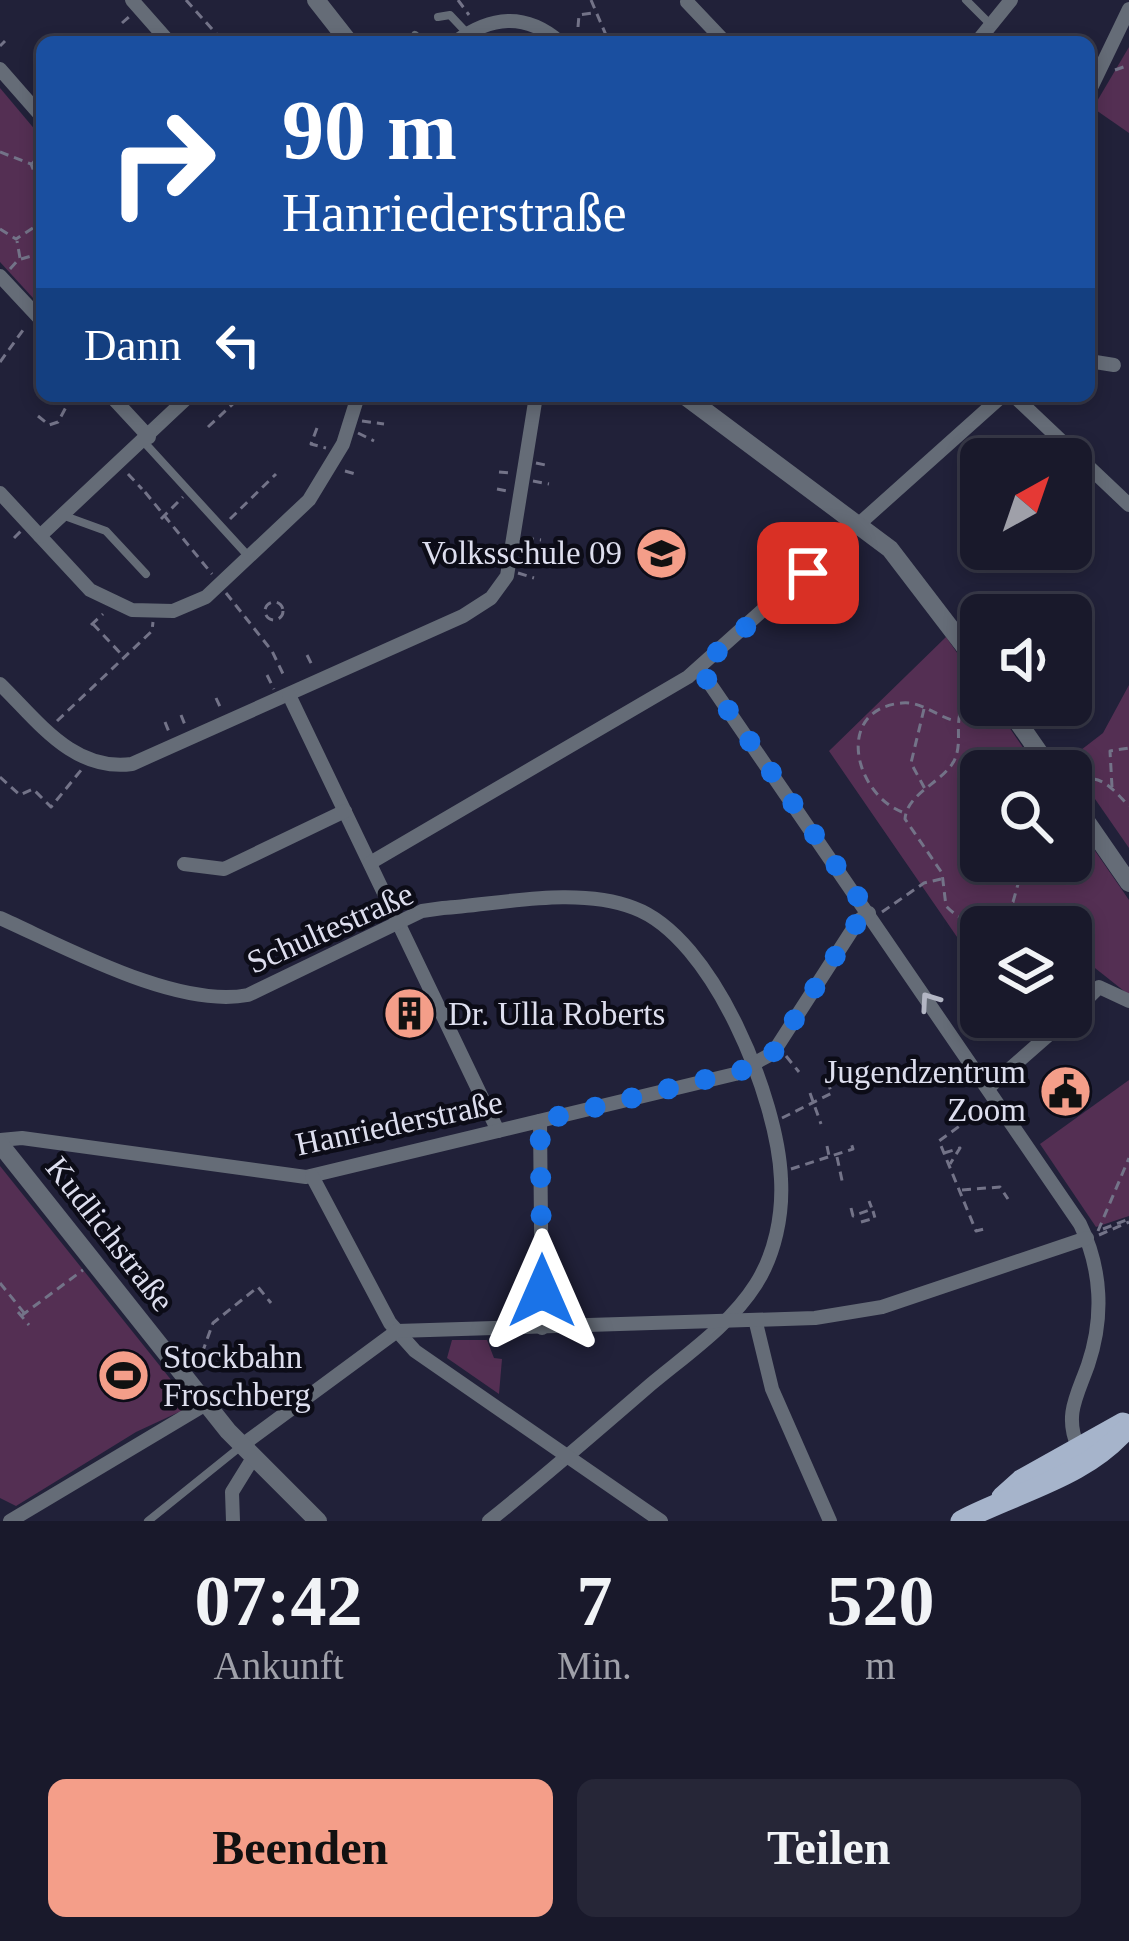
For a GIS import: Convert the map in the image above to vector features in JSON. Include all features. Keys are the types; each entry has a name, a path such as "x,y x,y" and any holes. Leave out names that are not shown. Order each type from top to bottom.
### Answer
{"main road":[{"path":"995,1503 1021,1480 1129,1423"},
{"path":"961,1521 995,1503 1028,1494 1099,1455 1129,1423"}],"street":[{"path":"316,0 344,36"},
{"path":"983,36 1010,0"},
{"path":"687,2 719,36"},
{"path":"132,7 163,36"},
{"path":"1095,80 1129,9"},
{"path":"467,34 523,21 549,36"},
{"path":"2,70 36,111"},
{"path":"3,274 36,320"},
{"path":"1095,363 1114,365"},
{"path":"116,402 146,439"},
{"path":"40,536 183,402"},
{"path":"0,494 90,590 143,612 190,606 250,558 320,487 343,444 356,402"},
{"path":"0,684 70,751 106,766 144,760 464,616 500,589 511,562 530,402"},
{"path":"693,402 862,524 915,576 960,639"},
{"path":"370,863 699,668 995,402"},
{"path":"1020,402 1129,506"},
{"path":"699,668 874,914 989,1096 1093,1238 1098,1316 1070,1415 1078,1447"},
{"path":"289,691 498,1131"},
{"path":"184,864 224,868 345,811"},
{"path":"1092,819 1129,883"},
{"name":"Schultestraße","path":"0,918 152,981 241,997 422,911 566,900 637,909 694,951 751,1068 779,1155 780,1211 764,1269 722,1324 489,1521"},
{"path":"751,1068 773,1053 858,921 874,914"},
{"path":"1092,994 1099,987 1129,1001"},
{"path":"989,1096 1048,1038"},
{"name":"Hanriederstraße","path":"0,1142 22,1138 312,1176 751,1068"},
{"path":"540,1121 542,1328"},
{"name":"Kudlichstraße","path":"0,1142 206,1404 318,1521"},
{"path":"312,1176 397,1331 415,1351 661,1521"},
{"path":"233,1521 232,1492 247,1452 397,1331 756,1323 874,1309 1093,1238"},
{"path":"756,1323 772,1389 830,1521"},
{"path":"8,1517 206,1404"}],"lane":[{"path":"966,0 992,26"},
{"path":"438,17 450,15 467,34"},
{"path":"146,439 250,558"},
{"path":"62,515 106,531 146,574"},
{"path":"148,1521 247,1452"}],"path":[{"path":"186,0 215,36"},
{"path":"458,0 467,34"},
{"path":"591,0 606,36"},
{"path":"122,23 132,7"},
{"path":"578,26 579,15 596,12"},
{"path":"0,152 32,164 36,174"},
{"path":"32,164 36,159"},
{"path":"16,239 36,226"},
{"path":"0,229 16,239 19,260"},
{"path":"3,274 19,260 36,255"},
{"path":"0,362 11,335 36,322"},
{"path":"38,416 54,424 67,402"},
{"path":"208,427 235,402"},
{"path":"360,420 383,424"},
{"path":"317,428 311,444 333,451"},
{"path":"356,432 374,441"},
{"path":"541,464 550,466"},
{"path":"344,471 359,475"},
{"path":"499,472 512,474"},
{"path":"128,474 209,572"},
{"path":"221,526 276,474"},
{"path":"536,482 549,484"},
{"path":"497,489 506,490"},
{"path":"163,516 189,491"},
{"path":"172,494 180,500"},
{"path":"528,538 541,540"},
{"path":"523,575 534,578"},
{"path":"225,592 272,651 289,691"},
{"path":"103,614 92,624 124,658"},
{"path":"52,725 153,628"},
{"path":"307,655 316,674"},
{"path":"267,675 271,682"},
{"path":"216,698 220,706"},
{"path":"958,722 925,707 886,706 856,741 857,763 890,807 904,813 943,879 946,907 970,923 1013,902 1017,882"},
{"path":"925,707 910,763 925,790"},
{"path":"181,715 186,726"},
{"path":"904,813 956,759 960,716"},
{"path":"164,722 168,730"},
{"path":"1112,789 1109,751 1129,748"},
{"path":"0,777 20,795 33,789 52,807 83,768"},
{"path":"1092,782 1097,779 1129,806"},
{"path":"874,914 924,884 943,879"},
{"path":"784,1054 799,1072"},
{"path":"781,1119 832,1093 828,1084"},
{"path":"810,1094 821,1124"},
{"path":"984,1229 976,1231 939,1141 989,1096"},
{"path":"790,1169 854,1149 850,1140"},
{"path":"827,1146 829,1158"},
{"path":"944,1153 960,1148 949,1166"},
{"path":"837,1156 843,1185"},
{"path":"1093,1238 1129,1158"},
{"path":"959,1191 1000,1187 1008,1199"},
{"path":"861,1222 875,1218 869,1202"},
{"path":"851,1208 853,1216 872,1209"},
{"path":"1093,1238 1129,1221"},
{"path":"21,1314 85,1268"},
{"path":"0,1283 29,1325"},
{"path":"197,1369 213,1323 257,1287 272,1303"}],"shaded area":[{"path":"1129,47 1129,133 1095,109"},
{"path":"0,88 36,131 36,295 33,298 0,262"},
{"path":"946,637 960,657 960,726 1008,726 1025,750 960,750 960,882 1092,882 1092,846 1129,900 1129,995 1092,966 1092,906 960,906 960,941 829,751"},
{"path":"1129,685 1129,848 1092,795 1092,750 1081,750 1103,733"},
{"path":"1129,1080 1129,1216 1096,1227 1040,1144"},
{"path":"0,1166 192,1406 136,1432 16,1506 0,1498"},
{"path":"452,1340 487,1340 494,1358 502,1359 499,1394 447,1358"}],"place":[{"name":"Volksschule 09","path":"661,553"},
{"name":"Dr. Ulla Roberts","path":"409,1014"},
{"name":"Jugendzentrum Zoom","path":"1065,1091"},
{"name":"Stockbahn Froschberg","path":"124,1376"}],"route":[{"path":"542,1291 540,1121 751,1068 773,1053 858,921 869,913 699,668 808,573"}]}
